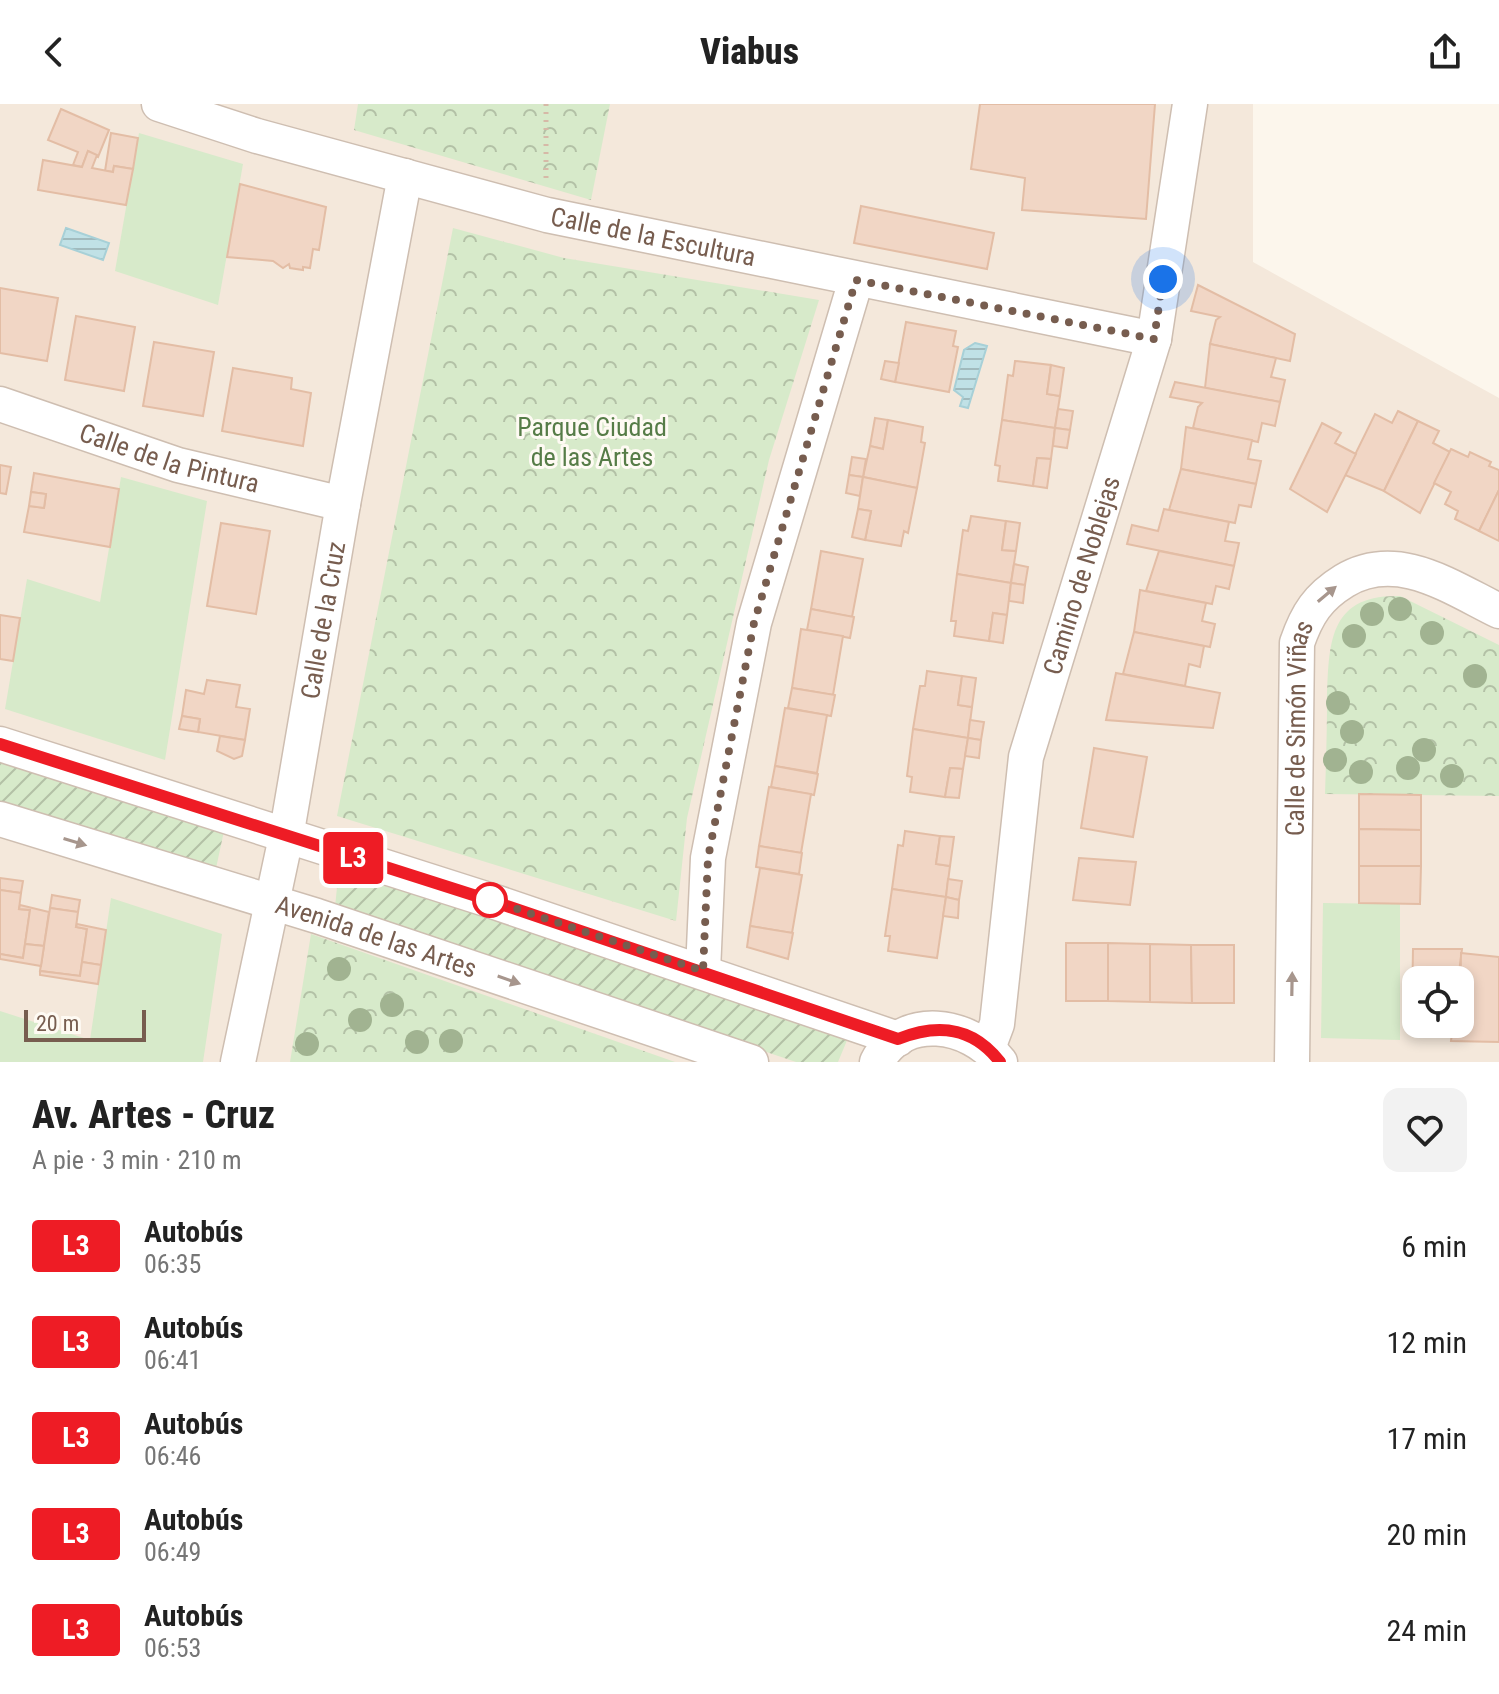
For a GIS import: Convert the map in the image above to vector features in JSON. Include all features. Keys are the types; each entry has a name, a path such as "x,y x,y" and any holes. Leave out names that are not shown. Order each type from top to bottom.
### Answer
{"street":[{"name":"Calle de la Escultura","path":"159,104 547,215 1154,339"},
{"name":"Camino de Noblejas","path":"994,1055 1026,757 1154,339 1190,104"},
{"name":"Calle de la Cruz","path":"238,1062 286,837 343,504 405,176"},
{"path":"703,971 708,858 754,623 856,280"},
{"name":"Calle de la Pintura","path":"0,404 178,465 343,504"},
{"name":"Calle de Simón Viñas","path":"1292,1062 1297,643 1307,616 1322,595 1371,568 1400,568 1433,578 1499,611"},
{"path":"0,744 703,971 888,1050 921,1029 945,1028 968,1034 994,1055"},
{"name":"Avenida de las Artes","path":"0,819 273,903 751,1062"}],"path":[{"path":"546,104 547,215"}],"shaded area":[{"path":"0,104 1253,104 1253,262 1499,398 1499,1062 0,1062"}],"green space":[{"path":"358,104 610,104 591,200 354,130"},
{"path":"139,133 243,164 218,305 115,271"},
{"name":"Parque Ciudad de las Artes","path":"453,228 564,258 819,300 769,460 687,818 676,921 337,816"},
{"path":"121,477 207,501 165,760 5,709 27,579 100,602"},
{"path":"1400,596 1499,645 1499,796 1325,794 1329,660 1337,626 1346,613 1358,604 1376,598"},
{"path":"0,761 224,831 215,873 0,807"},
{"path":"339,868 848,1038 838,1062 796,1062 335,907"},
{"path":"111,898 222,934 203,1062 0,1062 0,1011 90,1040"},
{"path":"1323,903 1400,904 1400,1040 1321,1038"},
{"path":"311,934 675,1062 290,1062"}],"water":[{"path":"66,228 109,243 103,260 60,245"},
{"path":"975,343 987,346 968,408 960,406 963,397 954,390 964,350"}],"building":[{"path":"980,104 1155,104 1146,219 1022,210 1025,178 971,169"},
{"path":"61,109 109,130 98,157 88,151 82,167 73,165 78,152 48,140"},
{"path":"111,133 138,138 133,169 114,166 113,172 105,171"},
{"path":"88,151 97,155 92,168 113,172 114,166 133,169 126,205 38,190 43,160 82,167"},
{"path":"240,184 326,207 319,250 313,249 310,268 290,268 289,264 283,268 273,261 227,257"},
{"path":"861,206 994,233 987,269 854,243"},
{"path":"1198,285 1295,334 1290,361 1210,344 1216,320 1220,317 1191,311"},
{"path":"0,288 58,298 47,361 0,353"},
{"path":"76,316 135,327 124,391 65,380"},
{"path":"906,322 956,331 953,346 958,347 949,392 895,382"},
{"path":"154,342 214,352 203,416 143,406"},
{"path":"1210,344 1276,358 1271,377 1285,380 1280,402 1205,388"},
{"path":"885,361 899,363 895,382 881,379"},
{"path":"1015,361 1051,365 1047,394 1060,396 1055,428 1002,420 1008,375 1013,376"},
{"path":"1051,365 1064,368 1060,396 1047,394"},
{"path":"233,368 292,378 291,389 311,393 303,446 222,431"},
{"path":"1175,382 1280,402 1275,426 1262,423 1258,442 1193,428 1198,407 1202,403 1170,397"},
{"path":"1058,409 1073,411 1070,430 1055,428"},
{"path":"1398,411 1418,421 1384,491 1345,475 1375,414 1392,423"},
{"path":"875,418 888,420 883,449 870,446"},
{"path":"888,420 923,427 921,442 925,443 917,488 863,477 870,446 883,449"},
{"path":"1002,420 1055,428 1051,459 1037,458 1033,486 998,481 1000,466 995,465"},
{"path":"1418,421 1439,431 1433,443 1450,452 1420,513 1384,491"},
{"path":"1322,423 1341,433 1335,443 1356,454 1327,512 1290,489"},
{"path":"1186,427 1252,440 1248,459 1261,461 1256,484 1181,469"},
{"path":"1055,428 1070,430 1067,448 1053,446"},
{"path":"1451,449 1468,457 1470,452 1491,462 1489,466 1499,470 1499,490 1479,531 1455,519 1458,511 1445,504 1451,492 1434,483"},
{"path":"852,457 866,459 863,477 849,475"},
{"path":"1037,458 1051,459 1047,488 1033,486"},
{"path":"0,465 11,467 6,494 0,493"},
{"path":"1181,469 1256,484 1251,507 1239,505 1235,523 1169,510"},
{"path":"34,473 119,489 110,547 24,532 29,506 44,508 46,494 31,492"},
{"path":"849,475 863,477 860,496 846,493"},
{"path":"863,477 917,488 908,533 904,531 901,546 865,540 871,511 858,509"},
{"path":"1499,490 1499,541 1479,531"},
{"path":"31,492 46,494 44,508 29,506"},
{"path":"858,509 871,511 865,540 852,537"},
{"path":"1164,509 1229,522 1225,541 1239,543 1234,566 1127,544 1132,525 1158,531"},
{"path":"971,516 1006,521 1002,550 1016,551 1011,583 957,574 963,530 968,531"},
{"path":"1006,521 1020,523 1016,551 1002,550"},
{"path":"221,523 270,531 256,614 207,606"},
{"path":"821,551 863,559 852,617 811,609"},
{"path":"1159,551 1234,566 1229,589 1216,586 1212,604 1146,591"},
{"path":"1014,564 1028,567 1025,585 1011,583"},
{"path":"957,574 1011,583 1007,615 993,613 989,641 954,636 956,621 951,621"},
{"path":"1011,583 1025,585 1023,603 1009,601"},
{"path":"1140,590 1206,603 1202,621 1215,624 1210,647 1134,632"},
{"path":"811,609 854,617 850,638 807,630"},
{"path":"993,613 1007,615 1003,643 989,641"},
{"path":"0,615 20,618 13,661 0,659"},
{"path":"801,629 843,636 833,695 792,688"},
{"path":"1134,632 1204,646 1200,667 1189,664 1185,686 1123,674"},
{"path":"927,671 962,676 958,705 972,707 968,738 913,729 920,686 925,686"},
{"path":"1116,673 1220,693 1213,728 1106,720"},
{"path":"962,676 976,678 972,707 958,705"},
{"path":"207,680 240,685 236,707 250,709 245,740 198,732 200,719 182,716 186,690 204,694"},
{"path":"792,688 835,695 831,716 788,708"},
{"path":"785,708 827,715 817,773 775,766"},
{"path":"182,716 200,719 198,732 179,729"},
{"path":"970,720 984,722 981,740 968,738"},
{"path":"913,729 968,738 963,769 950,768 945,797 910,792 912,777 907,776"},
{"path":"220,736 245,740 242,756 234,759 217,751"},
{"path":"968,738 981,740 979,758 965,756"},
{"path":"1094,748 1147,757 1133,837 1081,828"},
{"path":"775,766 818,774 814,795 771,787"},
{"path":"950,768 963,769 959,798 945,797"},
{"path":"769,787 811,794 801,853 759,846"},
{"path":"1359,794 1421,795 1421,830 1359,829"},
{"path":"1359,829 1421,830 1421,866 1359,866"},
{"path":"905,831 940,836 936,864 950,866 946,897 892,889 898,845 903,846"},
{"path":"940,836 954,837 950,866 936,864"},
{"path":"759,846 802,853 799,874 756,867"},
{"path":"1079,858 1136,862 1130,905 1073,900"},
{"path":"1359,866 1421,866 1420,904 1359,903"},
{"path":"760,868 802,875 792,933 750,926"},
{"path":"0,878 23,881 21,893 0,890"},
{"path":"948,879 962,881 959,900 946,897"},
{"path":"892,889 946,897 937,958 888,951 890,936 885,936"},
{"path":"0,890 21,893 19,909 30,910 23,958 0,954"},
{"path":"52,895 80,900 78,912 50,908"},
{"path":"946,897 959,900 958,918 943,916"},
{"path":"20,905 49,912 44,946 25,944 30,910 19,909"},
{"path":"50,908 78,912 76,927 87,929 80,976 40,971"},
{"path":"77,924 106,930 101,965 82,962 87,929 76,927"},
{"path":"750,926 793,933 788,959 747,947"},
{"path":"1066,943 1108,943 1108,1001 1066,1001"},
{"path":"1108,943 1150,944 1150,1002 1108,1001"},
{"path":"25,944 44,946 41,966 0,959 0,954 23,958"},
{"path":"1150,944 1191,945 1192,1003 1150,1002"},
{"path":"1191,945 1234,945 1234,1003 1192,1003"},
{"path":"1413,949 1462,949 1460,966 1413,966"},
{"path":"1461,953 1499,957 1499,1042 1451,1041 1451,1038 1474,1038 1474,966 1461,966"},
{"path":"82,962 101,965 98,984 40,975 40,971 80,976"}],"bus line":[{"name":"L3","path":"0,744 492,901 898,1039 921,1029 945,1028 968,1034 988,1048 1000,1062"}],"route":[{"path":"490,900 703,971 708,858 754,623 856,280 1154,339 1163,279"}]}
